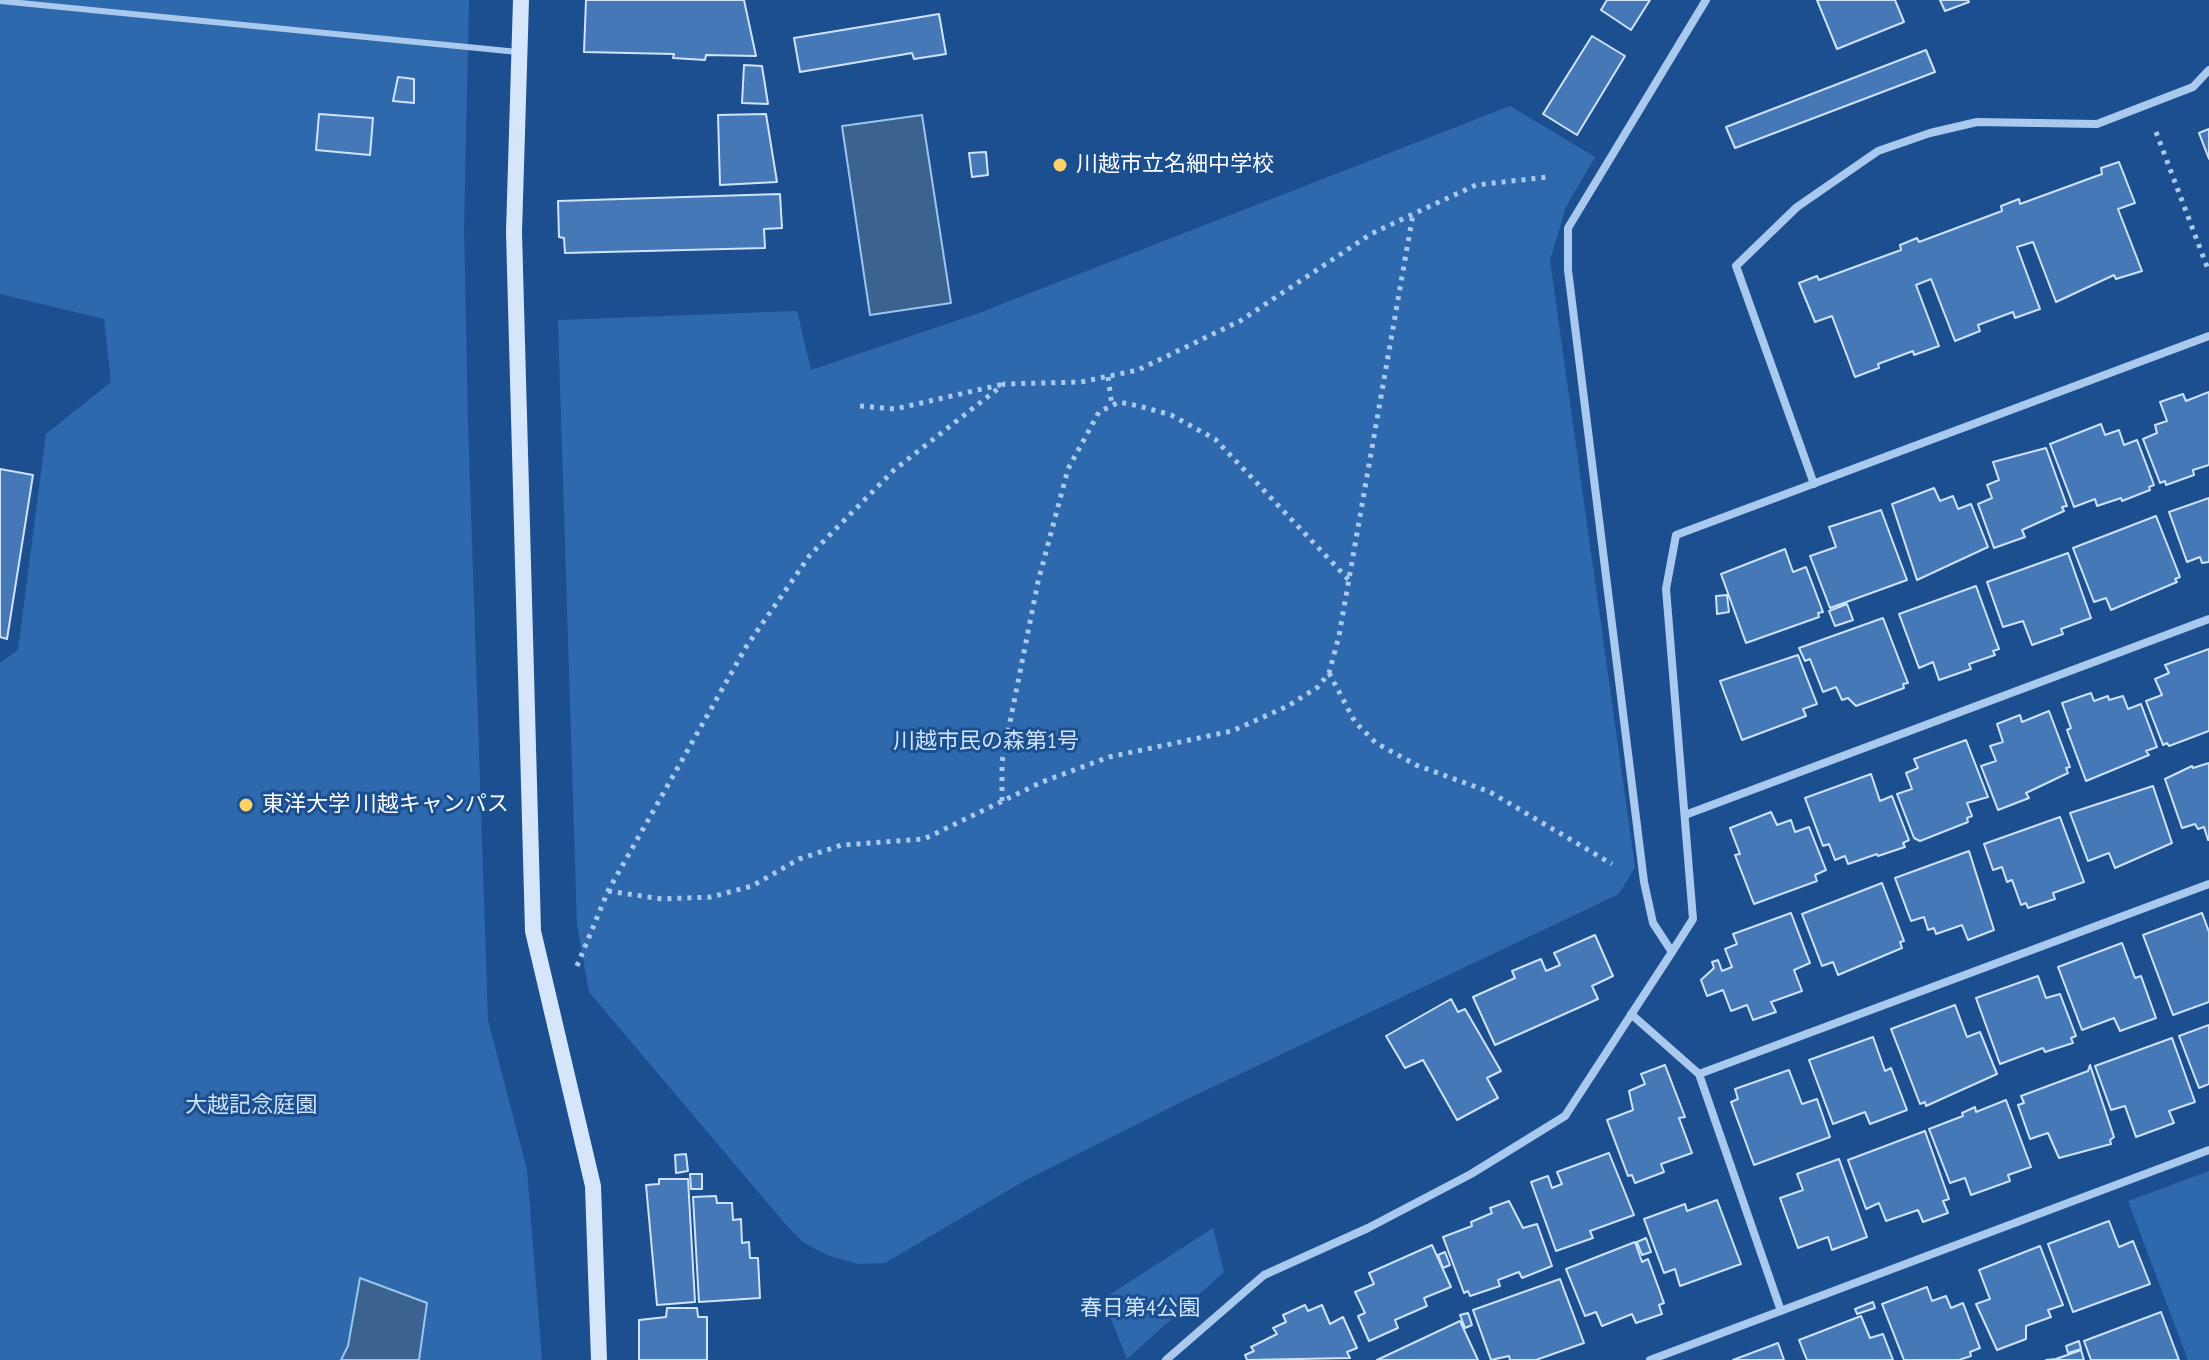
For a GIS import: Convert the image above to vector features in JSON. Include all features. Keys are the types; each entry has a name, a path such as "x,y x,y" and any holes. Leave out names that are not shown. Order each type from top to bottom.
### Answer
{"street":[{"path":"521,0 514,232 533,931 593,1186 599,1360"},
{"path":"1672,952 1653,923 1644,882 1568,270 1568,228 1706,0"},
{"path":"1814,484 1736,266 1797,207 1878,151 1930,133 1977,122 2097,124 2193,87 2209,70"},
{"path":"1166,1360 1264,1275 1381,1222 1471,1174 1565,1116 1693,919 1666,589 1676,535 2209,336"},
{"path":"1685,815 2209,619"},
{"path":"1699,1074 2209,884"},
{"path":"1631,1014 1699,1074 1781,1311"},
{"path":"1650,1360 2209,1150"}],"lane":[{"path":"0,1 519,52"}],"path":[{"path":"2146,105 2209,272"},
{"path":"860,406 895,409 965,390 1004,384 1081,382 1138,370 1192,347 1240,321 1371,234 1413,214 1476,185 1548,177"},
{"path":"608,891 662,899 711,897 752,886 799,859 842,845 924,839 1002,801 1109,757 1232,731 1288,706 1318,687 1329,673 1350,580 1413,214"},
{"path":"1108,377 1112,406"},
{"path":"575,972 608,891 746,647 810,555 894,470 1004,384"},
{"path":"1002,801 1002,762 1038,582 1068,469 1099,412 1119,402 1171,415 1215,439 1350,580"},
{"path":"1329,673 1355,722 1376,743 1416,765 1490,792 1644,882"}],"green space":[{"name":"大越記念庭園","path":"0,0 469,0 464,226 488,1020 527,1170 542,1360 0,1360 0,663 18,650 46,434 111,382 104,319 0,294"},
{"name":"川越市民の森第1号","path":"1510,106 1595,157 1566,207 1550,260 1635,867 1619,894 1181,1102 1024,1181 885,1263 858,1264 827,1255 803,1242 589,992 577,925 558,320 797,311 811,370 979,313"},
{"path":"2209,1171 2209,1360 2188,1360 2128,1201"},
{"name":"春日第4公園","path":"1213,1228 1224,1272 1127,1359 1103,1299"}],"shaded area":[{"path":"922,115 951,303 870,315 842,126"},
{"path":"360,1278 427,1303 419,1360 341,1360 348,1346"}],"building":[{"path":"586,0 744,0 756,56 706,55 705,60 673,58 674,54 584,52"},
{"path":"1607,0 1650,0 1631,30 1601,10"},
{"path":"1817,0 1895,0 1904,22 1837,49"},
{"path":"1940,0 1968,0 1969,2 1945,11"},
{"path":"939,14 946,54 914,59 912,53 800,72 794,38"},
{"path":"1592,36 1625,56 1577,135 1543,114"},
{"path":"1926,50 1935,72 1735,148 1726,127"},
{"path":"744,65 762,66 768,104 742,103"},
{"path":"398,77 414,79 414,103 393,101"},
{"path":"319,114 373,118 370,155 316,150"},
{"path":"766,114 777,182 720,185 718,115"},
{"path":"2209,129 2209,159 2199,133"},
{"path":"986,152 988,175 972,177 969,153"},
{"path":"2119,162 2135,203 2118,209 2142,271 2116,279 2114,275 2056,302 2033,242 2017,247 2040,309 2015,318 2013,312 1978,325 1980,331 1955,341 1931,279 1916,285 1939,346 1914,355 1913,351 1878,364 1879,368 1855,377 1832,316 1815,322 1799,283 1817,276 1819,280 1901,250 1900,245 1917,238 1919,242 2002,211 2001,206 2019,199 2020,204 2102,174 2101,168"},
{"path":"780,194 782,228 764,229 765,248 565,253 564,238 559,237 558,201"},
{"path":"2209,392 2209,465 2193,470 2194,475 2166,485 2165,481 2160,483 2143,439 2157,433 2155,425 2167,421 2160,402 2183,394 2186,401"},
{"path":"2101,424 2105,435 2119,430 2124,445 2137,440 2154,485 2149,487 2150,490 2122,501 2121,498 2097,506 2095,499 2074,507 2050,444"},
{"path":"2046,448 2067,506 2062,507 2064,511 2022,530 2025,537 1994,548 1978,504 1992,498 1987,485 1999,480 1993,462"},
{"path":"0,469 33,475 7,639 0,637"},
{"path":"1934,488 1940,501 1953,496 1958,509 1971,504 1988,547 1917,580 1892,504"},
{"path":"2209,498 2209,562 2202,563 2200,557 2187,562 2169,512"},
{"path":"1881,510 1907,580 1830,608 1810,556 1836,547 1829,527"},
{"path":"2156,516 2180,577 2175,579 2177,582 2111,610 2106,598 2094,602 2073,548"},
{"path":"1785,549 1793,572 1806,567 1823,612 1818,613 1819,617 1746,643 1721,574"},
{"path":"2068,553 2091,618 2061,629 2063,634 2032,645 2023,621 2003,627 1987,582"},
{"path":"1976,586 1999,649 1993,651 1995,655 1969,664 1971,669 1939,680 1933,662 1919,668 1899,614"},
{"path":"1727,595 1729,612 1717,614 1716,596"},
{"path":"1847,604 1853,620 1835,626 1829,611"},
{"path":"1883,618 1908,683 1903,684 1904,688 1856,706 1848,698 1842,700 1836,687 1823,692 1810,659 1805,661 1799,648"},
{"path":"2209,649 2209,731 2169,746 2167,743 2163,745 2146,701 2162,695 2155,679 2169,673 2165,665"},
{"path":"1798,655 1817,704 1803,709 1806,716 1742,740 1720,681"},
{"path":"2091,693 2094,701 2108,696 2109,700 2123,696 2128,709 2141,704 2157,747 2146,751 2149,755 2086,781 2067,730 2071,728 2062,703"},
{"path":"2049,711 2070,767 2066,768 2068,773 2026,793 2029,798 1998,810 1981,766 1996,761 1990,746 2003,742 1997,724 2020,715 2022,722"},
{"path":"1966,740 1988,797 1967,803 1972,816 1967,818 1968,822 1920,841 1914,838 1897,794 1912,789 1906,773 1918,768 1914,759"},
{"path":"2209,763 2208,840 2204,827 2198,829 2195,824 2182,828 2165,779 2192,766"},
{"path":"1871,774 1880,801 1892,796 1909,840 1903,843 1905,847 1878,856 1848,864 1845,856 1835,860 1829,844 1823,846 1805,798"},
{"path":"2153,786 2172,843 2115,868 2109,853 2088,861 2070,813"},
{"path":"1771,812 1777,825 1791,820 1795,832 1809,827 1826,870 1815,875 1817,881 1754,904 1735,855 1740,854 1730,828"},
{"path":"2060,817 2084,882 2053,893 2055,899 2028,908 2026,903 2021,905 2012,880 2007,882 2002,867 1993,870 1984,844"},
{"path":"1969,851 1994,930 1968,940 1962,925 1936,934 1934,928 1928,930 1924,917 1911,921 1895,878"},
{"path":"1882,883 1904,941 1900,942 1902,948 1838,975 1833,962 1822,966 1802,914"},
{"path":"1791,913 1810,963 1794,970 1802,991 1771,1002 1776,1012 1753,1020 1747,1005 1731,1011 1723,990 1707,996 1701,980 1714,968 1712,962 1718,960 1722,971 1732,967 1725,949 1737,944 1733,934"},
{"path":"2202,913 2209,932 2209,1002 2173,1015 2143,935"},
{"path":"1595,935 1613,976 1592,986 1598,999 1495,1045 1473,997 1515,978 1512,971 1541,959 1546,971 1560,965 1554,953"},
{"path":"2122,943 2135,978 2141,976 2156,1018 2120,1031 2114,1018 2082,1030 2058,967"},
{"path":"2038,976 2046,998 2060,994 2076,1036 2071,1038 2073,1043 2045,1052 2043,1048 2000,1064 1976,998"},
{"path":"1451,999 1458,1012 1465,1009 1501,1071 1487,1078 1498,1098 1457,1120 1423,1060 1405,1068 1386,1036"},
{"path":"1955,1005 1967,1037 1980,1032 1997,1074 1926,1106 1925,1102 1920,1104 1891,1029"},
{"path":"2209,1025 2209,1084 2199,1088 2179,1036"},
{"path":"1873,1037 1885,1071 1891,1068 1907,1110 1870,1124 1865,1112 1833,1124 1809,1060"},
{"path":"2172,1038 2195,1102 2169,1111 2174,1123 2136,1137 2125,1106 2111,1110 2095,1066"},
{"path":"1665,1065 1685,1117 1679,1118 1692,1153 1661,1164 1664,1172 1635,1183 1632,1175 1628,1176 1607,1120 1633,1110 1629,1091 1645,1084 1641,1074"},
{"path":"2090,1065 2114,1137 2110,1140 2111,1144 2059,1158 2048,1133 2030,1139 2018,1105 2024,1103 2021,1096 2088,1071"},
{"path":"1789,1070 1802,1104 1817,1099 1830,1137 1754,1165 1731,1102 1738,1099 1735,1089"},
{"path":"2006,1100 2031,1167 2008,1175 2010,1181 1971,1195 1965,1178 1950,1183 1929,1129 1963,1116 1962,1113 1975,1107 1976,1112"},
{"path":"1925,1131 1949,1199 1943,1201 1948,1213 1923,1222 1918,1210 1886,1221 1879,1203 1866,1209 1848,1160"},
{"path":"1609,1153 1634,1215 1590,1231 1593,1238 1556,1251 1531,1182 1548,1176 1552,1188 1562,1184 1557,1172"},
{"path":"686,1154 688,1171 676,1173 675,1155"},
{"path":"1839,1159 1867,1237 1832,1250 1828,1237 1798,1248 1780,1198 1803,1190 1797,1174"},
{"path":"690,1174 702,1174 702,1189 691,1189"},
{"path":"659,1179 688,1179 695,1302 657,1305 646,1185 659,1184"},
{"path":"716,1196 717,1203 732,1203 733,1220 741,1219 742,1243 749,1242 750,1258 758,1258 760,1298 699,1302 693,1197"},
{"path":"1717,1200 1741,1264 1680,1286 1675,1269 1664,1273 1644,1219 1685,1204 1687,1211"},
{"path":"1509,1201 1523,1228 1537,1224 1552,1266 1522,1278 1519,1272 1498,1280 1500,1286 1470,1296 1468,1291 1464,1293 1443,1237 1472,1226 1471,1222 1492,1213 1490,1208"},
{"path":"2109,1221 2119,1247 2133,1241 2150,1284 2073,1312 2048,1244"},
{"path":"1646,1238 1651,1252 1642,1255 1637,1242"},
{"path":"1635,1242 1642,1262 1648,1259 1664,1303 1659,1305 1662,1314 1636,1323 1632,1314 1602,1326 1596,1312 1585,1316 1566,1269"},
{"path":"1432,1245 1451,1287 1424,1298 1427,1306 1395,1320 1398,1328 1369,1341 1358,1316 1365,1313 1355,1292 1374,1284 1369,1273"},
{"path":"2040,1246 2063,1305 2048,1310 2051,1317 2026,1326 2026,1339 1997,1350 1976,1304 1990,1299 1979,1270"},
{"path":"1445,1252 1450,1265 1443,1268 1438,1255"},
{"path":"1560,1279 1584,1343 1536,1360 1510,1360 1509,1356 1491,1360 1473,1310"},
{"path":"1927,1287 1932,1301 1946,1296 1951,1308 1963,1303 1980,1348 1970,1352 1971,1356 1959,1360 1904,1360 1882,1304"},
{"path":"1873,1302 1875,1308 1857,1314 1855,1309"},
{"path":"1305,1305 1308,1311 1322,1305 1330,1324 1343,1317 1357,1348 1347,1352 1350,1358 1247,1360 1245,1355 1254,1351 1251,1347 1277,1334 1273,1328 1286,1322 1283,1315"},
{"path":"667,1308 697,1308 698,1317 707,1317 707,1360 639,1360 639,1320 666,1317"},
{"path":"2161,1312 2179,1360 2091,1360 2084,1341"},
{"path":"1468,1313 1472,1325 1465,1328 1460,1315"},
{"path":"1861,1316 1870,1338 1883,1334 1893,1360 1807,1360 1799,1340"},
{"path":"1460,1321 1478,1360 1377,1360"},
{"path":"2079,1341 2081,1349 2068,1353 2066,1346"},
{"path":"1778,1343 1784,1360 1733,1360"},
{"path":"2081,1350 2084,1360 2046,1360 2056,1359"}],"place":[{"name":"川越市立名細中学校","path":"1060,165"},
{"name":"東洋大学 川越キャンパス","path":"246,805"}]}
